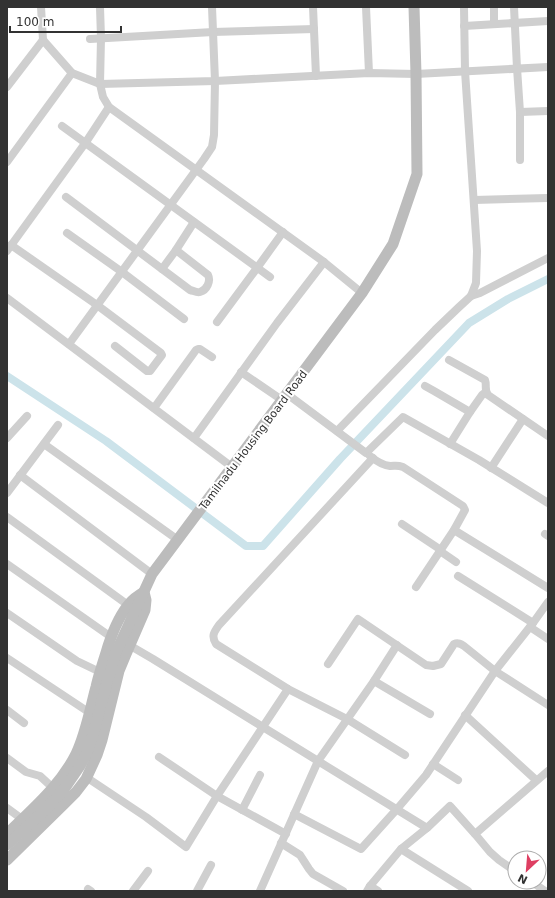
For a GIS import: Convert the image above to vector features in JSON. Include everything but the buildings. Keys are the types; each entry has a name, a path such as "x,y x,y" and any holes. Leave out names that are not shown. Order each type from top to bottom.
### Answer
{"street":[{"path":"41,7 43,40 72,73 100,84 215,81 369,73 416,74 548,67"},
{"path":"100,7 100,84 109,107 324,262 362,293"},
{"path":"69,344 212,147 214,135 215,81 212,7"},
{"path":"313,7 316,76"},
{"path":"366,7 369,73"},
{"name":"Tamilnadu Housing Board Road","path":"144,592 152,574 362,293 393,244 417,174 414,7"},
{"path":"464,7 465,71 477,251 476,283 471,296"},
{"path":"494,7 494,24"},
{"path":"514,7 520,112 520,160"},
{"path":"464,26 548,21"},
{"path":"90,39 213,32 314,29"},
{"path":"7,87 43,40"},
{"path":"7,162 72,73"},
{"path":"109,107 86,142 9,248 97,306 162,355 150,371 147,371 115,346"},
{"path":"520,112 548,111"},
{"path":"62,126 270,277"},
{"path":"66,197 190,290 199,292 203,291 209,283 210,278 176,250"},
{"path":"474,200 548,198"},
{"path":"162,270 194,222"},
{"path":"217,322 283,232"},
{"path":"67,233 184,319"},
{"path":"337,431 435,330 471,296 480,293 548,258"},
{"path":"194,438 277,323 324,262"},
{"path":"7,298 232,467"},
{"path":"154,408 196,350 200,349 212,357"},
{"path":"449,360 485,380 487,384 486,392 482,395 470,412 450,444"},
{"path":"241,372 284,397 337,431 380,463 391,466 396,465 403,468 464,506 465,510 454,530 416,587"},
{"path":"425,386 470,412"},
{"path":"486,392 548,436"},
{"path":"7,438 27,416"},
{"path":"405,755 347,719 288,689 216,644 213,636 214,632 367,453 403,417 548,503"},
{"path":"490,468 523,419"},
{"path":"7,493 58,425"},
{"path":"44,444 178,540"},
{"path":"20,475 152,574"},
{"path":"7,517 132,608"},
{"path":"402,524 456,562"},
{"path":"454,530 548,588"},
{"path":"7,564 111,637"},
{"path":"458,576 532,625 548,639"},
{"path":"7,845 45,810 65,788 80,766 87,753 92,738 113,662 132,608 133,599 144,592 146,600 145,610 119,671 102,740 97,755 86,777 72,796 7,860"},
{"path":"294,814 361,849 426,774 495,671 532,625 548,602"},
{"path":"7,834 53,788 76,755 90,713 100,672 111,637 119,620 132,608"},
{"path":"7,614 77,661 100,672"},
{"path":"328,664 358,618 426,665 433,666 441,664 454,644 459,643 495,671 548,704"},
{"path":"129,645 153,658 427,828"},
{"path":"260,891 318,761 374,681 397,645"},
{"path":"7,658 90,713"},
{"path":"374,681 430,714"},
{"path":"86,777 146,817 186,847 217,796 288,689"},
{"path":"7,710 24,723"},
{"path":"465,715 536,780"},
{"path":"159,757 217,796 286,834"},
{"path":"7,758 26,772 40,776 53,788"},
{"path":"433,764 458,780"},
{"path":"475,834 548,771"},
{"path":"242,810 260,775"},
{"path":"378,891 369,888 402,849 450,806 490,852 507,866"},
{"path":"7,808 22,819"},
{"path":"282,843 300,855 313,874 343,891"},
{"path":"402,849 468,891"},
{"path":"197,891 211,865"},
{"path":"133,891 148,871"}],"waterway":[{"path":"7,376 106,441 246,546 263,546 340,459 469,323 508,299 548,279"}]}
